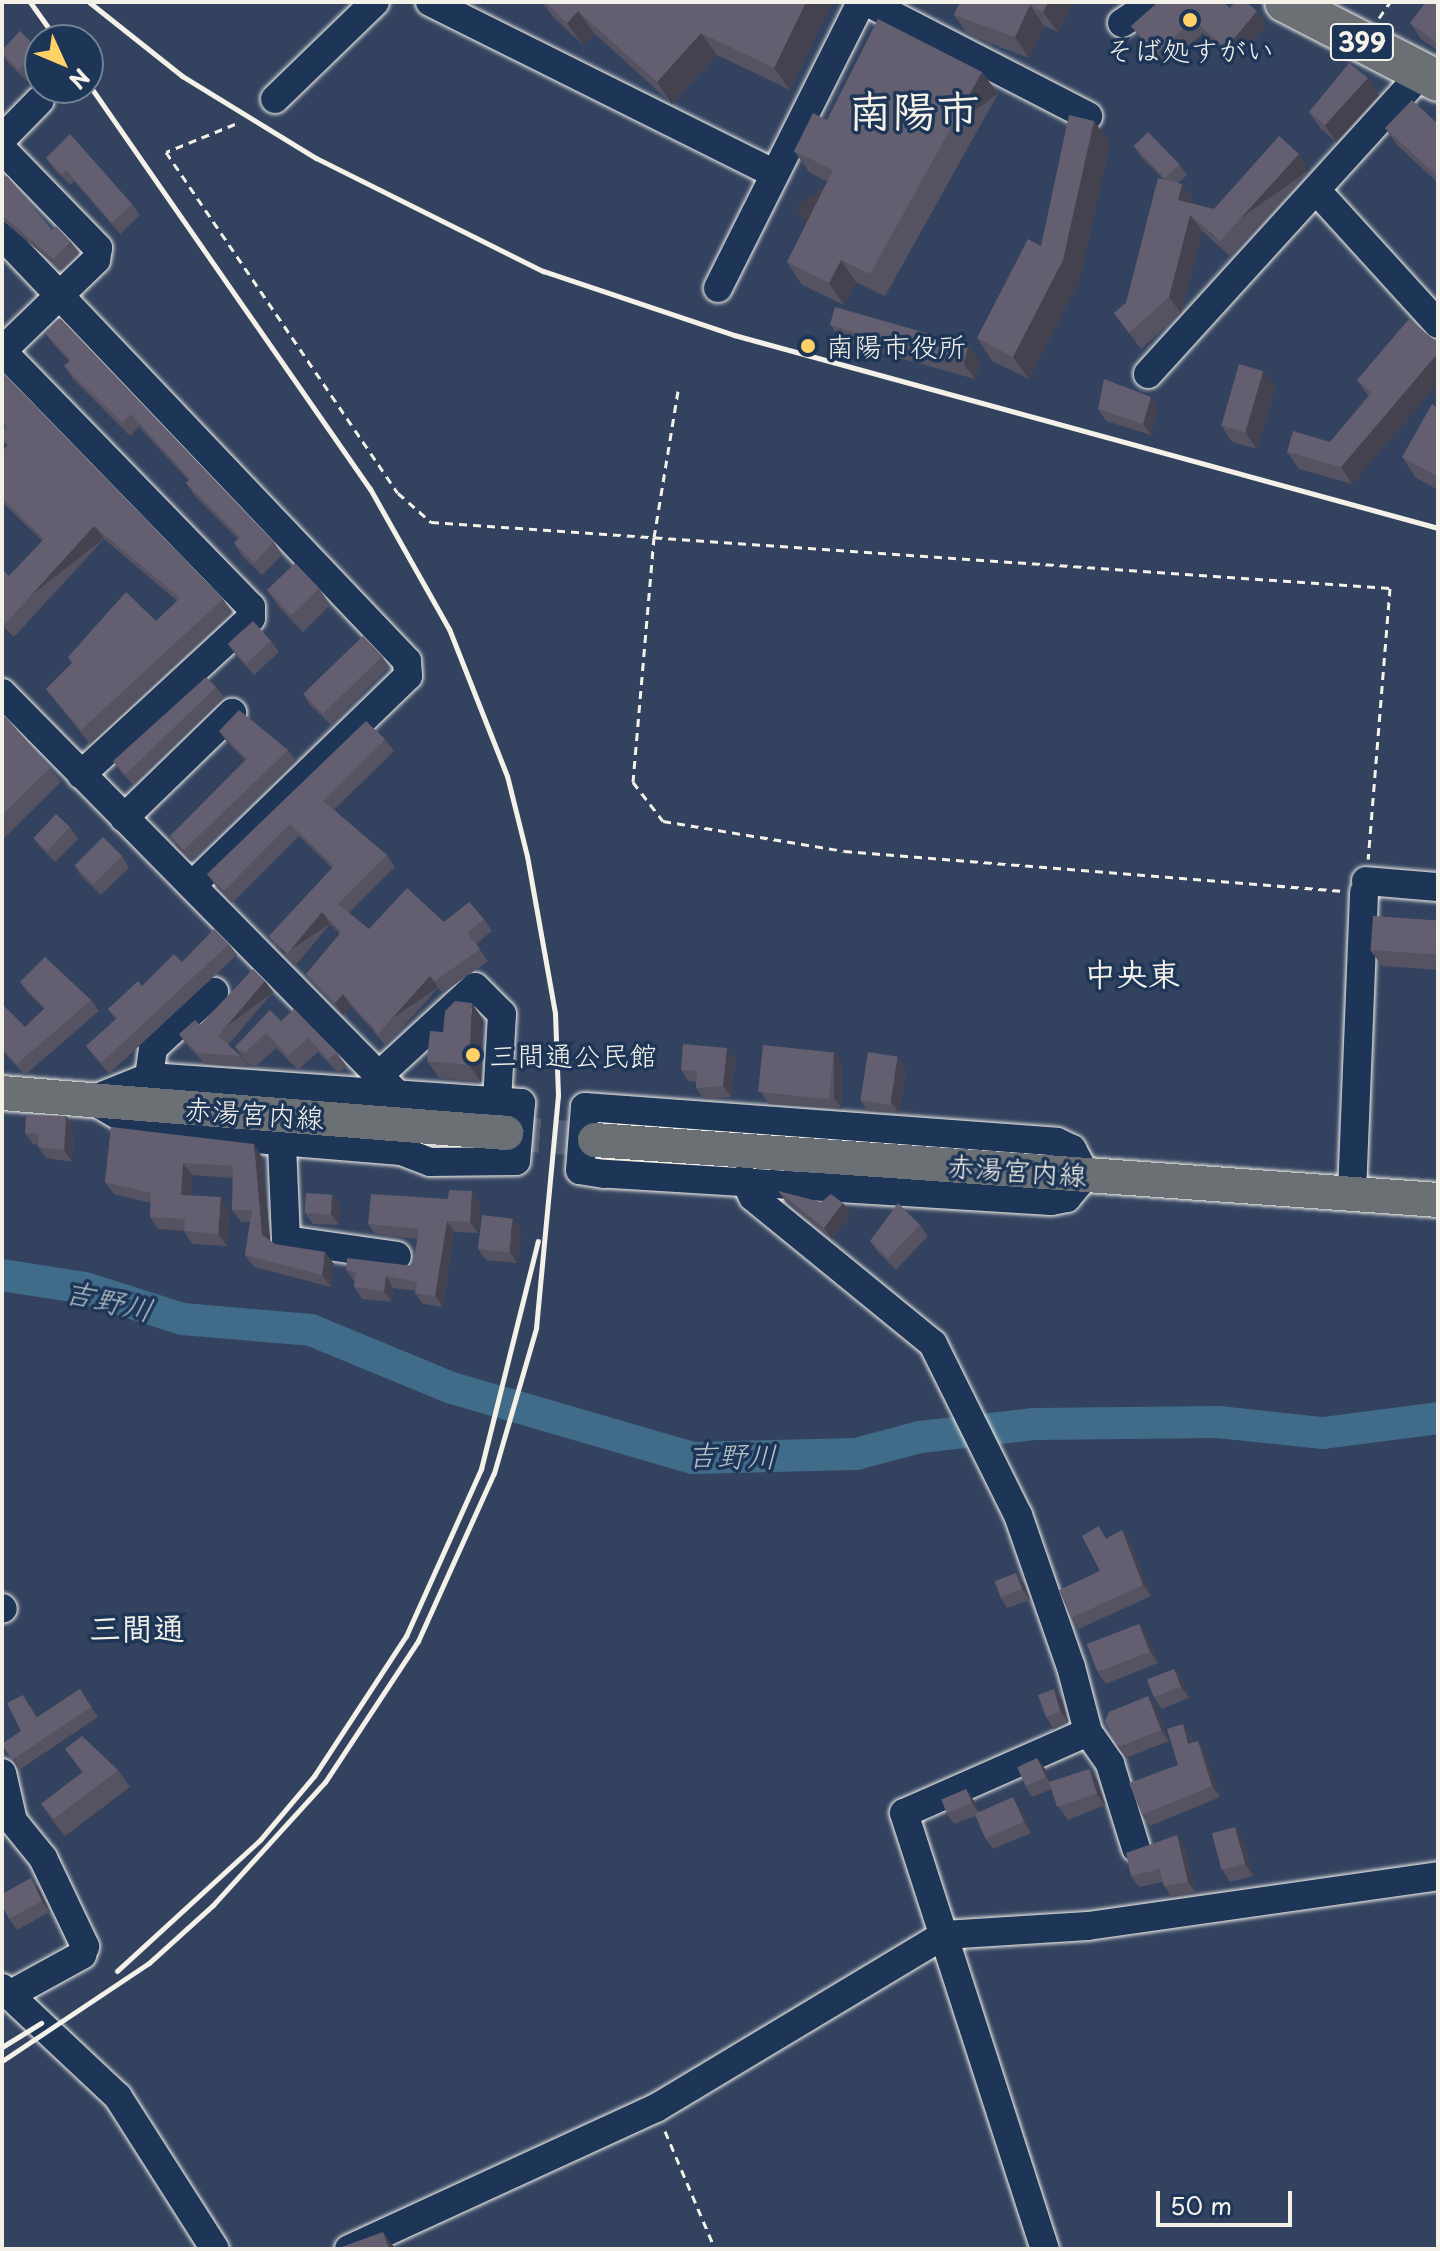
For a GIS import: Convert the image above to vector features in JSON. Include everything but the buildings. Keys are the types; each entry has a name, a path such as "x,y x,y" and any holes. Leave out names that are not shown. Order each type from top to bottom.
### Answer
{"highway":[{"name":"399","path":"1285,2 1430,77"}],"main road":[{"name":"赤湯宮内線","path":"2,1093 92,1100 501,1117"},
{"name":"赤湯宮内線","path":"595,1140 1438,1200"}],"street":[{"path":"275,99 375,2"},
{"path":"430,2 775,174"},
{"path":"718,288 864,2 1088,116"},
{"path":"1122,23 1154,2"},
{"path":"1148,374 1316,190 1430,77"},
{"path":"2,139 36,104"},
{"path":"2,149 98,248 60,295 2,351 251,607 251,618 81,775"},
{"path":"1316,190 1438,324"},
{"path":"2,235 407,661 408,676 192,885"},
{"path":"7,709 81,775 192,885 387,1086"},
{"path":"124,818 232,713"},
{"path":"1352,1193 1365,887 1438,887"},
{"path":"387,1086 475,987 502,1014 501,1117"},
{"path":"149,1077 153,1048 214,992"},
{"path":"92,1100 149,1077 387,1086 501,1117"},
{"path":"92,1100 143,1130 282,1144 401,1151 430,1162 516,1161 521,1103 501,1117"},
{"path":"585,1107 1057,1142 1072,1149 1086,1175 1067,1198 1051,1201 580,1170 585,1107"},
{"path":"282,1144 286,1240 397,1256"},
{"path":"744,1179 753,1197 933,1344 950,1370 1018,1515 1088,1732 1110,1764 1136,1848"},
{"path":"1045,2249 904,1813 1088,1732"},
{"path":"2,1773 13,1821 43,1858 85,1946 82,1955 8,1990 118,2097 215,2249"},
{"path":"349,2249 656,2108 944,1935 1088,1926 1438,1876"}],"path":[{"path":"235,124 166,152 414,513 431,522 654,537 1390,588 1365,887 922,859 663,821 633,782 654,537 678,391"},
{"path":"656,2108 715,2249"}],"waterway":[{"name":"吉野川","path":"2,1275 85,1288 183,1319 311,1330 452,1388 693,1458 856,1454 920,1437 1034,1424 1218,1422 1323,1433 1438,1418"}],"tunnel":[{"path":"506,1133 595,1140"}],"railway":[{"path":"30,2 46,24"},
{"path":"89,2 182,76 316,158 543,271 734,335 1438,528"},
{"path":"2,2061 149,1963 213,1905 325,1782 418,1641 494,1473 536,1328 558,1095 555,1013 527,856 507,776 449,629 370,489 102,104"},
{"path":"117,1971 260,1840 314,1776 406,1636 481,1469 538,1241"},
{"path":"2,2047 41,2023"}],"place":[{"name":"そば処すがい","path":"1190,20"},
{"name":"南陽市役所","path":"808,346"},
{"name":"三間通公民館","path":"473,1055"}],"district":[{"name":"南陽市","path":"914,109"},
{"name":"中央東","path":"1132,973"},
{"name":"三間通","path":"137,1627"}]}
